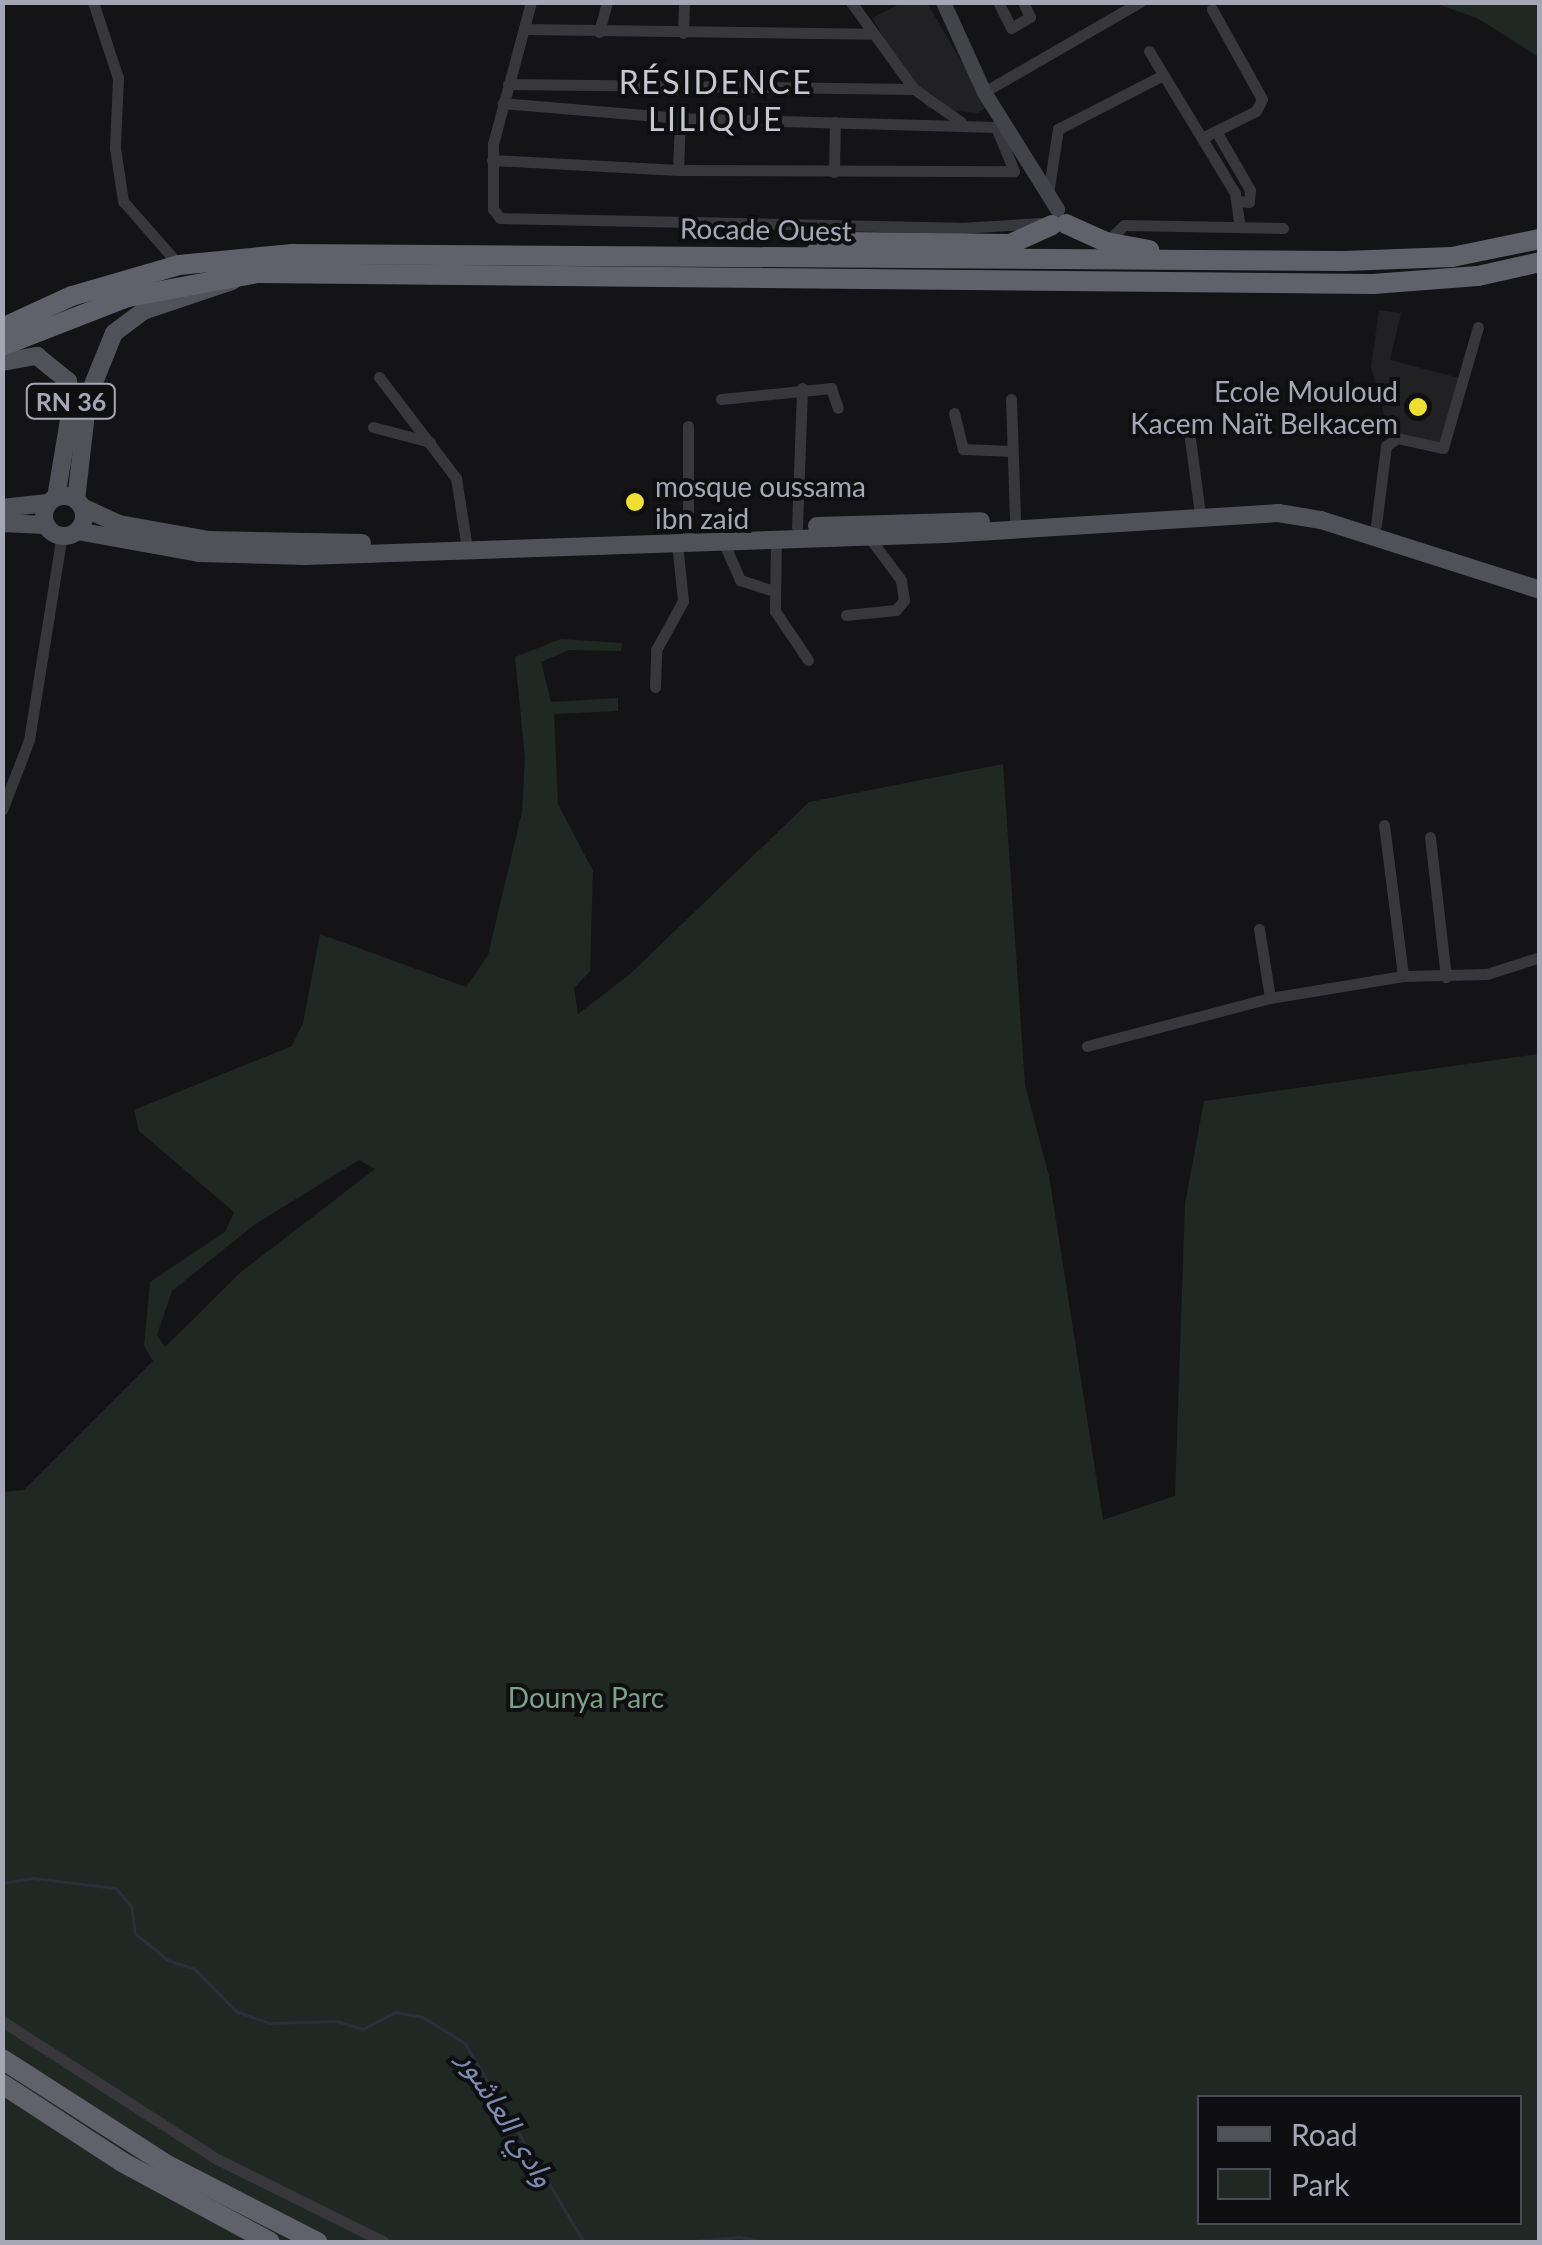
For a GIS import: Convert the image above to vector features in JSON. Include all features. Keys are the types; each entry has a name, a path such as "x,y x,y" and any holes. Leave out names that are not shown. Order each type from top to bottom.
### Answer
{"highway":[{"path":"810,255 846,242 1018,243 1055,215 1106,242 1142,250 1310,248 1344,261"},
{"name":"Rocade Ouest","path":"2,328 40,309 179,265 340,254 1344,261 1452,257 1540,238"},
{"name":"Rocade Ouest","path":"2,346 128,298 238,275 634,273 1373,284 1478,276 1540,262"},
{"path":"2,318 40,309"},
{"path":"2,2059 167,2165 317,2242"},
{"path":"2,2084 122,2162 270,2242"}],"main road":[{"path":"62,530 79,504 88,397 114,333 142,311 210,293 238,275"},
{"name":"RN 36","path":"2,362 37,356 68,381 71,408 52,501"},
{"path":"52,501 62,530"},
{"path":"2,508 52,501 79,504 118,524 208,540 652,540"},
{"path":"2,523 199,553 306,556 683,539 797,527 1015,520 1291,504 1376,525 1540,580"},
{"path":"683,539 869,537 1278,513 1340,526 1540,590"}],"street":[{"path":"93,2 118,78 115,148 123,201 179,265"},
{"path":"531,2 492,160 493,209 504,219 960,228 1055,215"},
{"path":"599,32 608,2"},
{"path":"684,2 684,32"},
{"path":"851,2 869,34 914,90 970,126"},
{"path":"943,2 984,92 1055,215"},
{"path":"998,2 1011,28 1030,17 1022,2"},
{"path":"1108,2 1120,10"},
{"path":"984,92 1120,10 1140,2"},
{"path":"1202,138 1256,111 1262,100 1212,9"},
{"path":"524,28 869,34"},
{"path":"1148,51 1238,201 1240,228"},
{"path":"1055,215 1058,129 1163,74"},
{"path":"508,84 914,90"},
{"path":"492,160 678,170 1007,174 1014,171 996,127 680,118 503,103"},
{"path":"678,170 680,118"},
{"path":"834,172 835,122"},
{"path":"1216,131 1250,190 1249,202 1238,201"},
{"path":"1106,242 1124,224 1283,228"},
{"path":"1376,525 1388,443 1397,438 1435,450 1445,446 1478,327"},
{"path":"380,377 456,478 466,542"},
{"path":"797,527 802,388"},
{"path":"721,399 802,388 833,389 838,408"},
{"path":"1011,399 1015,520"},
{"path":"954,413 964,449 1012,451"},
{"path":"656,688 656,650 682,600 688,426"},
{"path":"373,428 430,442"},
{"path":"1189,431 1200,507"},
{"path":"2,810 29,740 62,530"},
{"path":"846,614 896,610 904,600 901,580 869,537"},
{"path":"776,539 771,590 783,631 808,660"},
{"path":"723,541 740,580 771,590"},
{"path":"1384,826 1404,976"},
{"path":"1430,837 1446,977"},
{"path":"1260,928 1270,998"},
{"path":"1087,1046 1270,998 1404,976 1488,974 1540,957"},
{"path":"2,2022 217,2159 384,2242"}],"shaded area":[{"path":"901,3 927,3 988,106 978,113 927,108 872,18"},
{"name":"Ecole Mouloud Kacem Naït Belkacem","path":"1379,310 1401,313 1390,360 1463,379 1441,450 1390,435 1371,367"}],"green space":[{"path":"1434,3 1539,3 1539,57 1477,18"},
{"name":"Dounya Parc","path":"561,639 622,643 621,651 569,650 541,662 551,702 618,698 618,711 554,714 558,804 593,871 590,971 574,988 578,1014 629,975 809,802 1003,764 1025,1085 1049,1176 1103,1520 1175,1496 1185,1204 1204,1101 1539,1054 1539,2242 3,2242 3,1492 24,1490 153,1361 144,1346 150,1282 225,1232 234,1212 139,1131 134,1110 292,1046 303,1023 320,934 466,987 488,955 522,812 525,758 515,657","holes":["359,1160 375,1169 241,1272 165,1347 157,1335 172,1291 254,1225"]}],"waterway":[{"name":"وادي العاشور","path":"2,1883 33,1878 116,1888 132,1907 135,1933 168,1960 195,1969 236,2011 269,2023 337,2021 363,2029 395,2012 423,2017 465,2043 584,2242"},
{"name":"وادي العاشور","path":"681,2242 739,2237 772,2242"}],"place":[{"name":"Ecole Mouloud Kacem Naït Belkacem","path":"1418,407"},
{"name":"mosque oussama ibn zaid","path":"635,502"}],"district":[{"name":"RÉSIDENCE LILIQUE","path":"716,102"}]}
